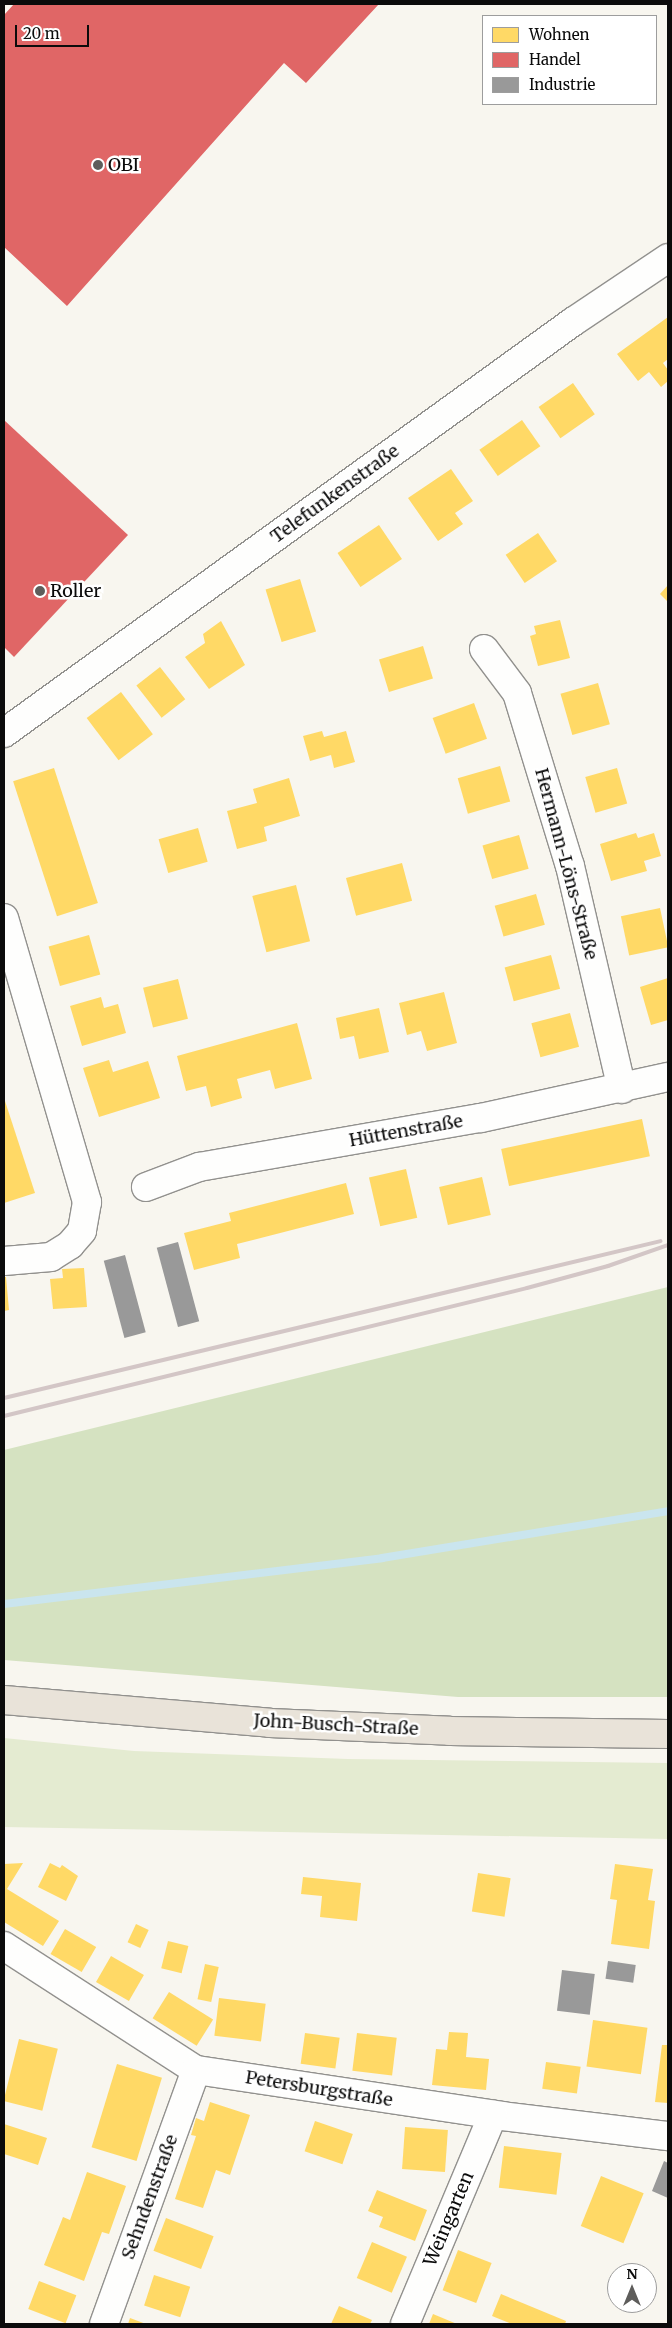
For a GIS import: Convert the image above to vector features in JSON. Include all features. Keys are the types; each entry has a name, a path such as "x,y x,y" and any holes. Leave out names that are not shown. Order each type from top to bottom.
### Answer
{"main road":[{"name":"John-Busch-Straße","path":"4,1700 270,1723 450,1731 668,1734"}],"street":[{"name":"Telefunkenstraße","path":"4,733 574,321 668,258"},
{"name":"Hermann-Löns-Straße","path":"484,649 517,693 570,866 622,1089"},
{"path":"4,918 88,1202 82,1231 70,1245 51,1257 4,1261"},
{"name":"Hüttenstraße","path":"146,1187 200,1167 481,1118 622,1089 668,1077"},
{"name":"Petersburgstraße","path":"4,1946 196,2070 493,2114 668,2136"},
{"name":"Sehndenstraße","path":"104,2324 196,2070"},
{"name":"Weingarten","path":"405,2324 493,2114"}],"green space":[{"path":"668,1287 668,1697 458,1697 4,1660 4,1450"},
{"path":"4,1738 134,1751 348,1759 668,1763 668,1839 4,1827"}],"building: Wohnen":[{"path":"668,317 668,359 663,363 668,370 668,381 661,387 649,372 638,381 617,354"},
{"path":"573,383 595,414 560,438 539,407"},
{"path":"522,420 540,446 498,476 479,450"},
{"path":"451,469 473,501 455,513 463,524 438,541 408,498"},
{"path":"379,525 402,559 360,587 338,553"},
{"path":"538,533 557,561 525,583 506,555"},
{"path":"300,579 316,632 282,642 266,590"},
{"path":"668,585 668,602 660,594"},
{"path":"560,620 570,658 538,666 530,636 536,634 534,626"},
{"path":"221,621 245,665 209,689 185,657 205,643 203,634"},
{"path":"423,646 433,679 389,692 379,659"},
{"path":"160,667 185,699 162,718 136,685"},
{"path":"598,683 610,724 572,735 561,694"},
{"path":"121,692 153,734 119,760 87,718"},
{"path":"474,703 487,739 446,754 433,718"},
{"path":"322,731 324,737 346,731 355,762 334,768 331,755 310,761 303,736"},
{"path":"500,766 510,802 468,814 458,778"},
{"path":"54,768 98,903 57,916 13,781"},
{"path":"617,768 627,804 595,813 585,777"},
{"path":"289,778 300,816 264,827 267,841 237,849 227,811 257,803 253,789"},
{"path":"198,828 208,862 168,873 159,839"},
{"path":"636,833 638,838 654,833 661,856 644,861 647,871 611,881 600,844"},
{"path":"519,835 529,869 492,879 482,845"},
{"path":"402,863 412,901 356,916 346,878"},
{"path":"296,885 310,941 266,952 252,896"},
{"path":"536,894 545,925 503,937 495,906"},
{"path":"660,908 668,947 629,955 621,916"},
{"path":"89,935 100,974 60,986 49,947"},
{"path":"551,955 560,989 514,1001 505,967"},
{"path":"668,978 668,1020 651,1025 640,987"},
{"path":"178,979 188,1019 153,1027 143,988"},
{"path":"444,992 457,1043 427,1051 421,1031 407,1035 399,1003"},
{"path":"101,997 104,1008 118,1004 126,1033 82,1046 70,1006"},
{"path":"379,1008 389,1052 359,1059 354,1036 340,1039 336,1018"},
{"path":"570,1013 579,1047 540,1057 531,1023"},
{"path":"297,1023 312,1079 275,1089 270,1070 237,1079 242,1098 211,1107 206,1086 186,1091 177,1056"},
{"path":"109,1060 113,1072 148,1061 160,1098 99,1117 83,1068"},
{"path":"4,1098 35,1193 4,1203"},
{"path":"642,1119 650,1156 509,1186 501,1149"},
{"path":"406,1169 417,1218 380,1226 369,1178"},
{"path":"482,1177 491,1215 448,1225 439,1187"},
{"path":"346,1183 354,1214 237,1244 240,1258 194,1270 184,1233 231,1221 229,1213"},
{"path":"84,1268 87,1307 53,1309 50,1279 63,1278 62,1269"},
{"path":"4,1277 6,1277 9,1310 4,1311"},
{"path":"23,1863 7,1889 59,1921 43,1946 4,1922 4,1864"},
{"path":"50,1863 60,1868 62,1865 78,1876 66,1901 38,1887"},
{"path":"615,1864 653,1869 648,1900 655,1901 649,1949 611,1944 617,1900 610,1899"},
{"path":"478,1873 511,1878 504,1917 472,1912"},
{"path":"303,1877 361,1883 357,1921 320,1917 322,1896 301,1894"},
{"path":"136,1924 149,1930 140,1948 128,1942"},
{"path":"65,1929 96,1947 82,1972 50,1954"},
{"path":"168,1941 188,1946 182,1973 161,1968"},
{"path":"111,1956 144,1975 129,2001 96,1982"},
{"path":"205,1964 219,1967 211,2002 198,1999"},
{"path":"169,1992 213,2020 197,2046 153,2018"},
{"path":"219,1998 266,2004 261,2041 214,2036"},
{"path":"593,2020 647,2028 641,2074 586,2067"},
{"path":"449,2032 468,2033 466,2057 489,2059 486,2090 432,2085 436,2049 447,2050"},
{"path":"305,2033 340,2038 335,2069 301,2064"},
{"path":"357,2033 397,2038 392,2076 352,2071"},
{"path":"19,2039 58,2049 42,2111 4,2101"},
{"path":"662,2045 668,2045 668,2103 655,2102"},
{"path":"546,2062 581,2067 577,2094 542,2089"},
{"path":"117,2064 162,2078 137,2161 92,2147"},
{"path":"210,2102 250,2115 230,2175 216,2170 203,2208 175,2199 196,2136 191,2135 196,2118 204,2121"},
{"path":"315,2121 353,2134 342,2164 305,2151"},
{"path":"4,2124 47,2138 38,2165 4,2154"},
{"path":"405,2127 448,2130 445,2172 402,2169"},
{"path":"504,2146 562,2153 556,2195 499,2188"},
{"path":"87,2172 126,2186 109,2234 102,2232 84,2281 44,2265 63,2217 70,2220"},
{"path":"601,2176 644,2193 623,2243 581,2226"},
{"path":"377,2190 427,2210 415,2241 379,2227 383,2217 368,2211"},
{"path":"166,2218 214,2236 201,2269 153,2251"},
{"path":"372,2242 407,2257 392,2293 357,2278"},
{"path":"458,2250 492,2263 476,2303 443,2290"},
{"path":"154,2275 190,2287 180,2317 144,2305"},
{"path":"39,2281 76,2295 66,2323 28,2309"},
{"path":"501,2294 566,2321 565,2324 512,2324 492,2316"},
{"path":"339,2306 372,2320 370,2324 331,2324"},
{"path":"433,2314 457,2324 429,2324"},
{"path":"130,2318 146,2324 128,2324"}],"building: Handel":[{"name":"OBI","path":"14,4 379,4 306,83 284,63 67,306 4,247 4,15"},
{"name":"Roller","path":"4,420 128,535 14,657 4,647"}],"building: Industrie":[{"path":"178,1242 199,1321 178,1327 157,1248"},
{"path":"125,1255 146,1332 124,1338 104,1261"},
{"path":"608,1961 636,1965 633,1983 605,1979"},
{"path":"562,1970 595,1974 590,2015 557,2011"},
{"path":"664,2161 668,2163 668,2198 652,2191"}],"waterway":[{"path":"4,1604 382,1558 668,1511"}],"railway":[{"path":"4,1398 661,1241"},
{"path":"4,1416 527,1288 608,1266 668,1245"}],"place":[{"name":"OBI","path":"98,165"},
{"name":"Roller","path":"40,591"}]}
